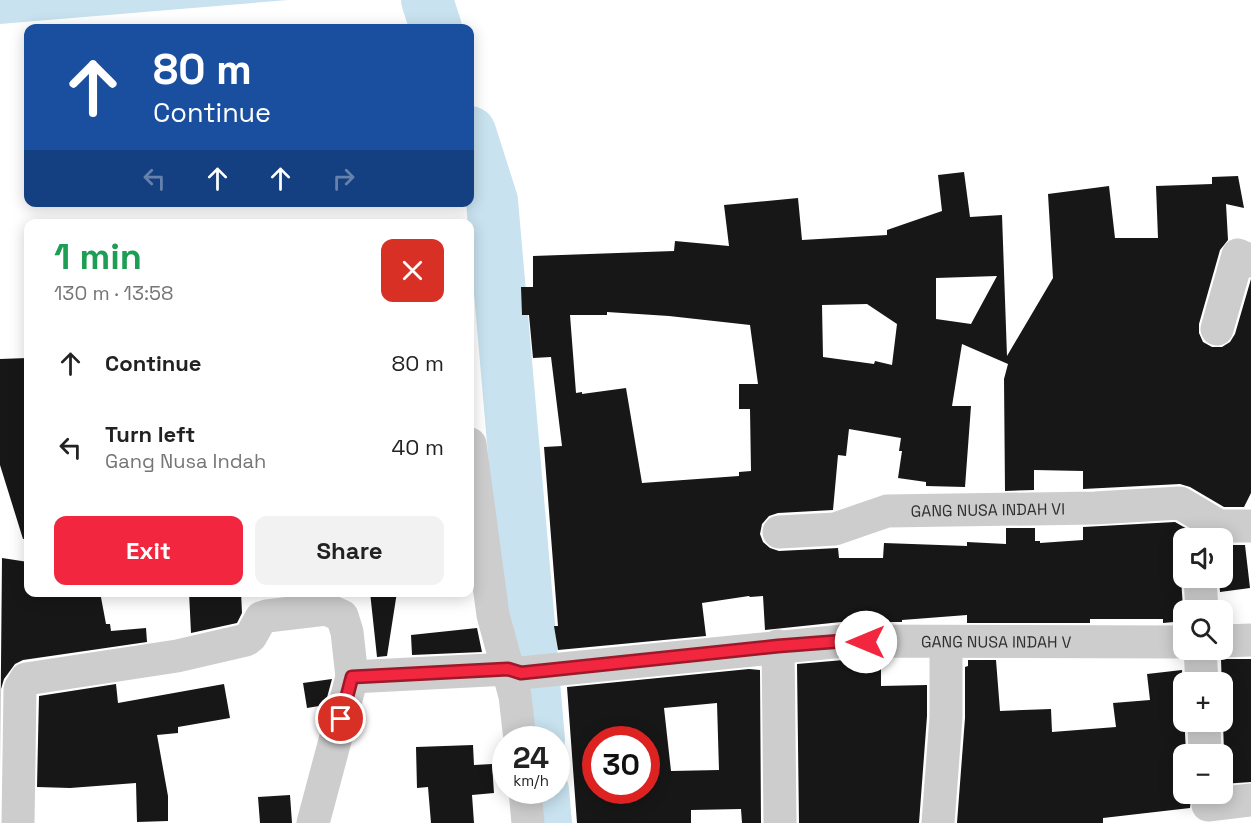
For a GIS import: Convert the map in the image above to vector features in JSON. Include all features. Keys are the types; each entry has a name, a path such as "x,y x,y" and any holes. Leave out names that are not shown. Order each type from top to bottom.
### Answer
{"street":[{"path":"1217,329 1238,255 1251,261"},
{"path":"474,474 493,615 527,671 515,696 518,726"},
{"name":"GANG NUSA INDAH VI","path":"778,532 835,529 887,511 1095,508 1180,503 1197,525 1251,526"},
{"path":"18,823 20,689 26,680 177,656 246,639 251,636 261,618 326,609 342,616 347,632 352,677 312,823"},
{"path":"1233,641 1251,640"},
{"name":"GANG NUSA INDAH V","path":"352,677 527,671 843,641 1173,642"},
{"path":"938,823 946,717 946,642"},
{"path":"778,646 780,823"},
{"path":"1208,807 1251,800"},
{"path":"526,804 528,823"}],"water":[{"path":"0,0 288,0 0,24"}],"building":[{"path":"964,172 970,217 1002,215 1007,356 1053,278 1048,194 1109,186 1115,238 1158,238 1156,186 1212,184 1212,177 1238,176 1244,208 1226,204 1228,240 1220,250 1199,324 1199,333 1203,342 1212,347 1222,347 1230,342 1235,334 1251,279 1251,493 1244,507 1224,507 1190,487 1180,484 1083,489 1083,471 1034,470 1034,490 1005,491 1004,379 1008,364 962,344 952,406 971,406 965,487 926,486 926,482 898,478 902,451 899,451 901,438 849,429 846,456 838,455 833,510 778,513 769,516 762,524 760,534 763,542 779,551 838,548 839,558 883,558 884,543 967,546 967,542 1006,544 1006,528 1035,528 1035,541 1040,541 1040,543 1083,540 1083,527 1175,522 1186,528 1173,528 1173,588 1182,588 1182,600 1173,600 1173,622 1163,623 1163,619 1090,619 1090,623 967,623 967,615 902,620 902,622 841,622 765,630 763,596 749,596 702,603 706,636 558,650 554,626 558,626 544,447 562,446 551,357 533,358 529,315 522,315 521,287 533,287 533,256 674,251 675,241 729,246 724,205 798,198 802,240 887,235 887,230 942,211 938,175","holes":["997,276 971,324 936,319 936,278","867,304 897,324 892,365 875,361 874,364 823,357 822,305","607,312 750,325 758,384 739,384 739,409 750,409 751,471 739,472 739,476 642,483 626,388 576,393 570,315 607,315"]},
{"path":"24,358 23,539 0,465 0,359"},
{"path":"1233,545 1245,545 1250,588 1220,592 1220,588 1233,588"},
{"path":"2,558 24,561 24,597 101,597 106,624 110,624 111,631 146,628 147,642 23,660 15,664 4,679 1,689 0,773"},
{"path":"189,597 241,597 242,613 237,623 191,633"},
{"path":"371,597 396,597 387,656 377,657"},
{"path":"477,628 482,652 412,655 411,635"},
{"path":"1251,659 1251,782 1233,783 1233,744 1224,744 1223,732 1233,732 1233,672 1221,672 1221,660"},
{"path":"881,660 881,686 927,685 919,823 799,823 797,664"},
{"path":"968,660 996,660 1000,711 1051,709 1052,732 1116,727 1113,703 1150,700 1147,674 1182,670 1182,672 1173,672 1173,732 1185,732 1186,744 1173,744 1173,804 1190,804 1190,808 1103,818 1103,823 957,823 965,718 965,667 968,666"},
{"path":"749,669 760,670 761,823 742,823 741,809 691,810 691,823 577,823 567,687","holes":["717,703 719,770 671,771 664,708"]},
{"path":"332,679 325,705 307,708 303,683"},
{"path":"116,684 118,703 224,684 230,718 178,727 178,733 157,735 168,796 168,821 137,822 136,783 70,788 37,787 39,696"},
{"path":"473,745 474,765 492,764 492,793 472,795 474,823 431,823 428,787 417,788 416,747"},
{"path":"290,795 292,823 260,823 258,797"}],"waterway":[{"path":"427,0 435,24"},
{"path":"474,145 492,201 538,726"},
{"path":"544,804 546,823"}],"route":[{"path":"341,719 352,677 508,669 521,673 778,646 843,641 866,642"}]}
